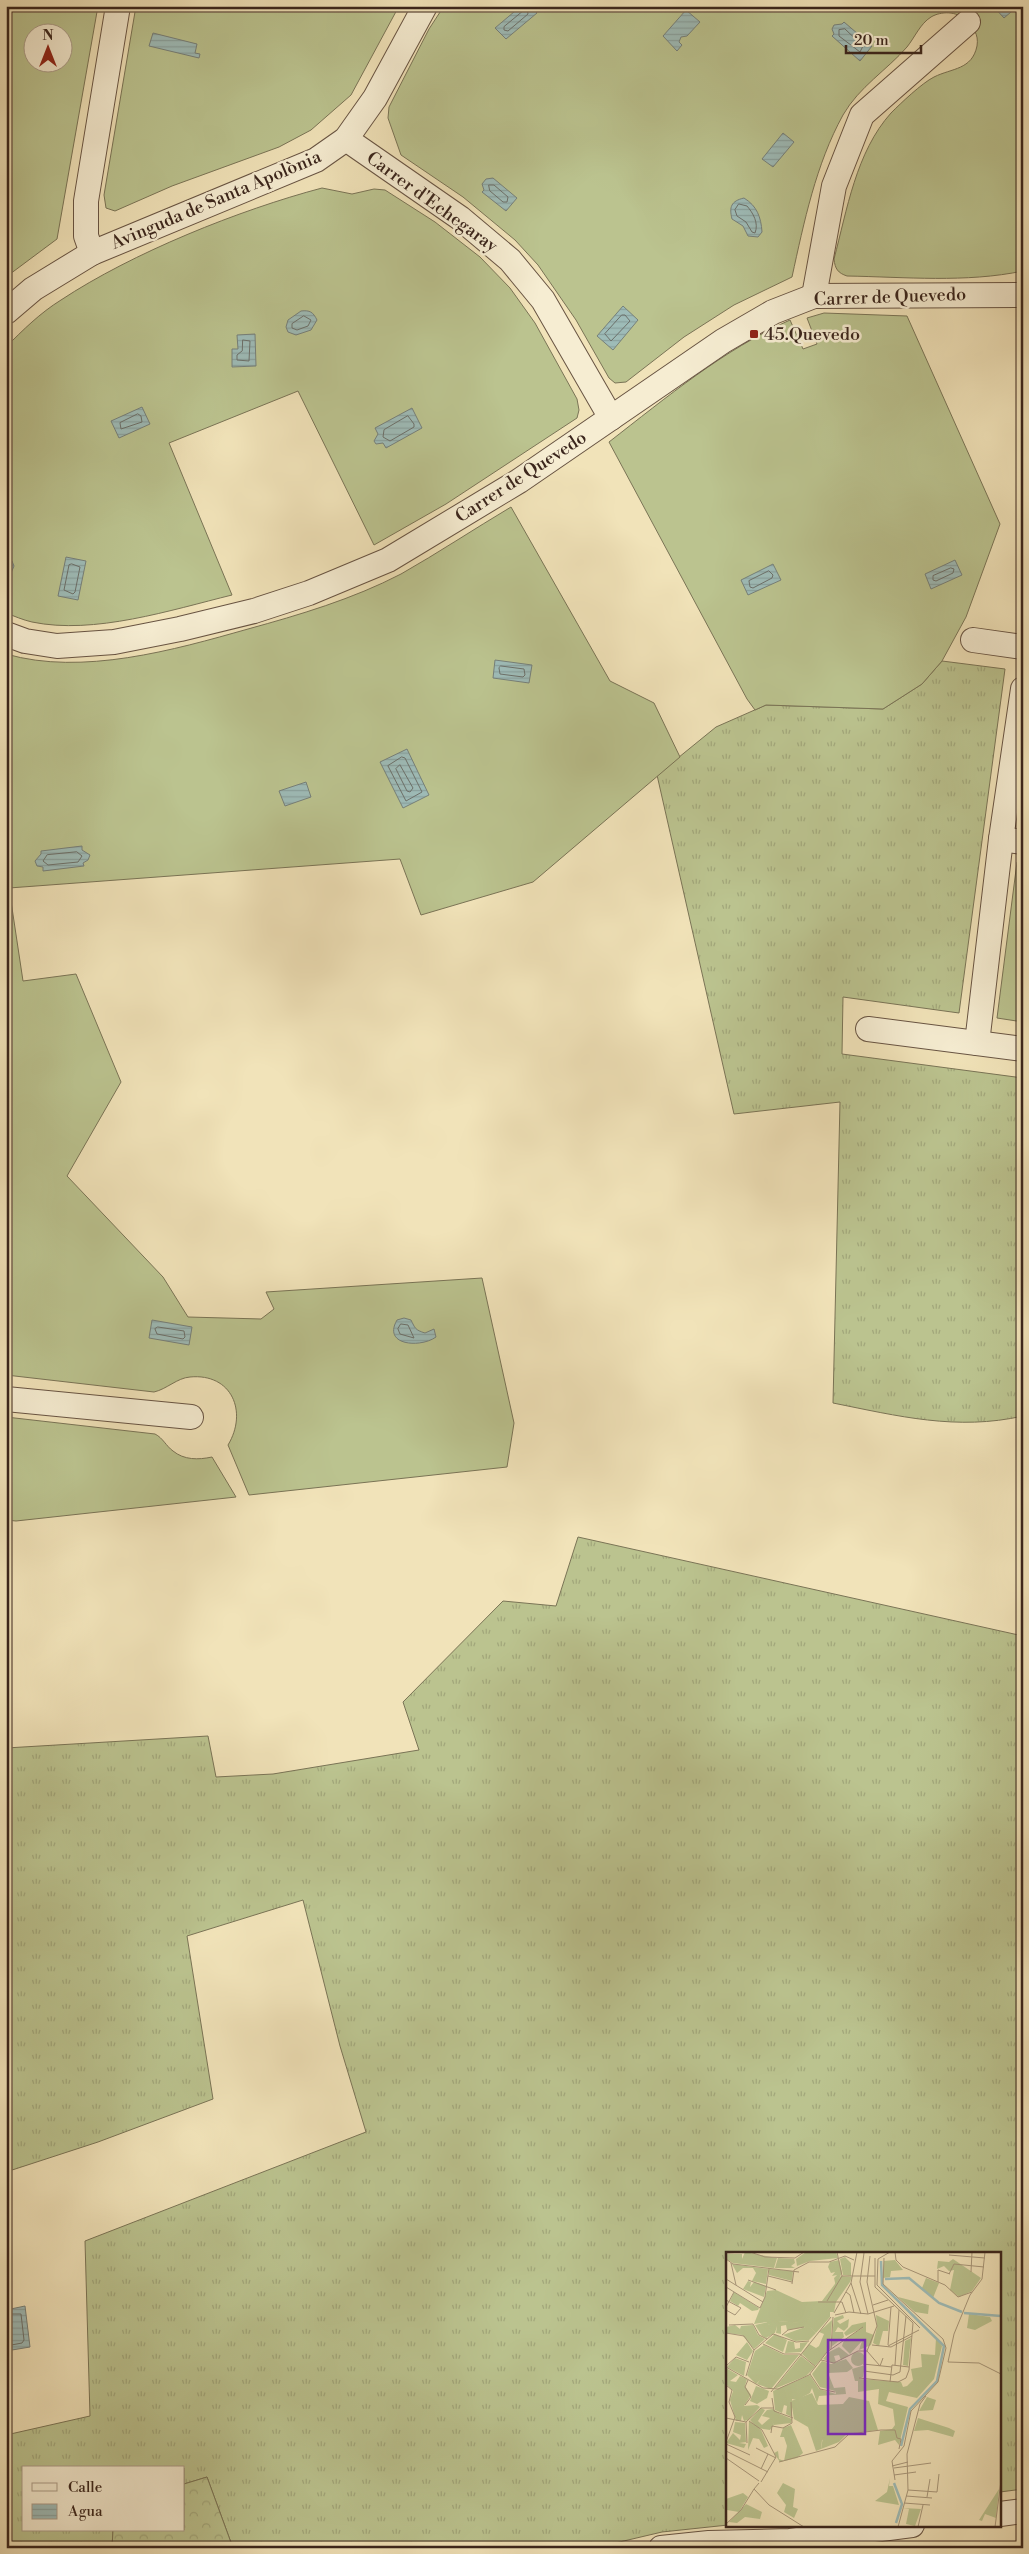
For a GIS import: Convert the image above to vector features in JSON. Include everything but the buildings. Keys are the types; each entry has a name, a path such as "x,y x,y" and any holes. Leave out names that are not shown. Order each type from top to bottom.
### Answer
{"street":[{"path":"92,253 86,236 86,200 118,6"},
{"name":"Avinguda de Santa Apolònia","path":"6,312 33,289 92,253 316,160 346,140 376,98 425,6"},
{"path":"814,296 834,186 862,115 968,22"},
{"name":"Carrer d'Echegaray","path":"346,140 460,218 510,260 543,300 611,418"},
{"name":"Carrer de Quevedo","path":"6,634 25,641 57,646 114,642 235,616 309,592 388,560 519,481 723,341 773,312 814,296 1023,295"},
{"path":"973,640 1023,647"},
{"path":"976,1043 1012,840 1023,689"},
{"path":"868,1029 1023,1049"},
{"path":"6,1399 191,1417"},
{"path":"1002,2514 1023,2511"},
{"path":"661,2548 709,2543 790,2541 904,2526"}],"green space":[{"path":"6,6 98,6 57,239 6,277"},
{"path":"136,6 399,6 351,95 311,130 279,147 172,186 115,211 106,208 104,195"},
{"path":"444,6 1023,6 1023,271 1001,275 958,278 847,276 839,272 835,265 834,259 854,182 869,145 879,128 891,113 924,84 934,77 966,64 974,54 977,38 971,25 958,15 949,13 939,14 931,17 924,23 907,47 865,87 843,115 818,173 806,214 792,277 734,305 684,337 626,382 615,383 609,378 576,320 538,265 515,240 463,197 401,155 388,118 389,107 429,29"},
{"path":"322,188 352,194 374,189 385,190 435,222 480,257 510,288 535,323 577,399 579,410 577,418 446,504 374,545 298,391 169,443 232,595 158,614 106,623 81,625 56,625 32,622 6,613 6,347 53,305 120,266 222,221 256,208"},
{"path":"824,313 907,316 1000,524 966,617 942,661 922,684 883,709 766,705 755,710 747,699 609,442 696,375 742,345 790,320 803,349 817,344 807,318"},
{"path":"511,507 610,681 654,703 680,757 533,882 421,915 400,859 9,888 23,981 76,974 121,1082 67,1176 163,1277 188,1317 261,1319 274,1309 266,1292 482,1278 514,1423 507,1467 249,1495 228,1445 234,1432 236,1408 226,1388 216,1381 205,1377 190,1377 176,1381 154,1392 6,1375 6,654 35,660 65,662 128,658 190,645 287,618 326,606 383,583 429,558"},
{"path":"942,661 1005,669 959,1013 843,997 842,1054 1023,1078 1023,1416 975,1422 951,1422 904,1417 833,1403 840,1102 734,1114 657,775 716,727 766,705 883,709 922,684"},
{"path":"1017,862 1023,863 1023,1022 997,1018"},
{"path":"6,1417 155,1434 177,1454 186,1458 202,1459 212,1457 236,1497 16,1521 6,1520"},
{"path":"578,1537 1023,1636 1023,2489 1002,2492 1002,2252 726,2252 726,2525 662,2532 594,2548 233,2548 207,2477 185,2484 185,2466 22,2466 22,2532 113,2532 112,2548 6,2548 6,2435 90,2416 85,2241 366,2132 340,2046 303,1900 187,1936 213,2099 98,2142 6,2172 6,1748 208,1736 216,1777 273,1774 419,1750 403,1702 503,1601 556,1606"},
{"path":"207,2477 233,2548 112,2548 113,2532 185,2532 185,2484"}],"water":[{"path":"521,6 531,6 537,13 506,39 495,28"},
{"path":"993,6 1018,6 1004,18"},
{"path":"686,10 700,22 687,36 681,37 679,42 682,45 677,51 663,36"},
{"path":"844,22 872,46 860,61 832,36 834,34 832,29 834,25"},
{"path":"153,33 197,44 195,53 200,54 199,58 149,46"},
{"path":"783,133 794,142 773,167 762,159"},
{"path":"493,178 517,198 506,211 482,192 484,190 482,184 486,179"},
{"path":"744,198 755,208 761,221 762,232 758,237 748,236 743,226 732,219 732,205"},
{"path":"623,306 638,320 613,350 597,336"},
{"path":"301,311 311,312 317,320 311,330 296,335 288,332 286,327 288,320"},
{"path":"255,334 256,366 232,367 232,349 238,349 237,335"},
{"path":"142,407 150,424 119,438 111,421"},
{"path":"412,408 422,428 386,448 383,443 376,444 374,441 378,434 375,428"},
{"path":"66,557 86,561 78,600 58,596"},
{"path":"7,558 12,561 14,566 6,585"},
{"path":"955,560 962,575 931,589 925,574"},
{"path":"773,564 781,580 748,595 741,580"},
{"path":"495,660 532,665 529,683 493,678"},
{"path":"407,749 429,795 403,808 380,762"},
{"path":"306,782 311,797 285,806 279,791"},
{"path":"82,846 82,850 90,855 88,860 83,863 84,866 43,871 43,867 37,866 35,861 41,854 41,851"},
{"path":"404,1318 411,1320 416,1328 422,1332 425,1333 434,1329 436,1337 421,1343 399,1340 395,1335 394,1329 397,1320"},
{"path":"152,1320 192,1327 189,1345 149,1338"},
{"path":"25,2306 30,2347 6,2351 6,2310"}],"place":[{"name":"45.Quevedo","path":"754,334"}]}
